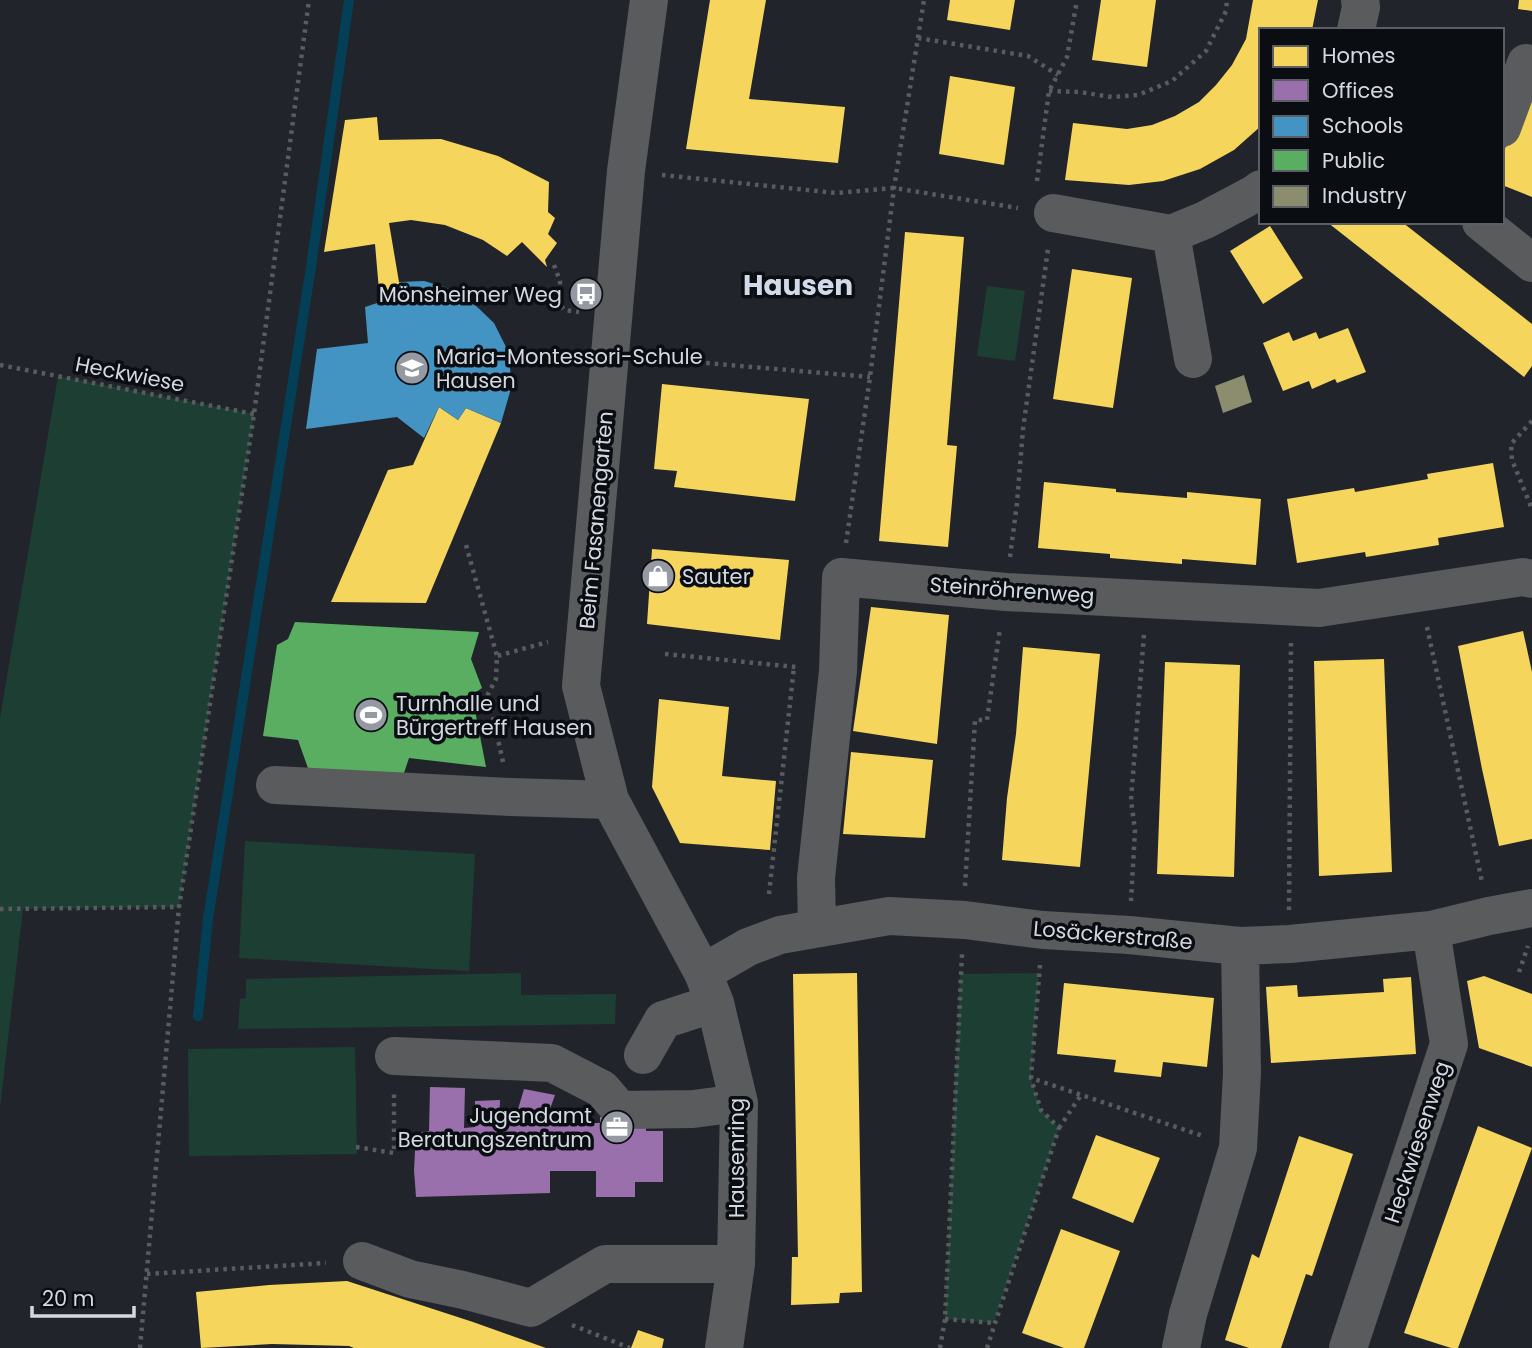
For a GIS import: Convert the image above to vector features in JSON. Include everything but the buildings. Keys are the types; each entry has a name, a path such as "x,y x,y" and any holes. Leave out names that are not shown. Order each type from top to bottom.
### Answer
{"street":[{"name":"Beim Fasanengarten","path":"649,0 626,171 581,685 610,800 709,988"},
{"path":"1356,28 1360,0"},
{"path":"1504,123 1526,63"},
{"path":"1053,213 1171,234 1205,220 1259,190"},
{"path":"1483,224 1532,263"},
{"path":"1171,234 1193,359"},
{"name":"Steinröhrenweg","path":"841,577 1008,574 1147,599 1319,608 1420,592 1532,579"},
{"path":"817,928 816,878 838,671 841,577"},
{"path":"275,785 610,800"},
{"name":"Losäckerstraße","path":"643,1055 663,1020 709,988 748,947 780,935 889,916 965,920 1043,930 1240,946 1290,944 1432,930 1532,908"},
{"name":"Heckwiesenweg","path":"1348,1348 1449,1044 1432,930"},
{"path":"1181,1348 1188,1314 1238,1148 1242,1073 1240,946"},
{"name":"Hausenring","path":"709,988 739,1103 736,1264 724,1348"},
{"path":"394,1056 552,1063 602,1089 620,1110 693,1109 739,1103"},
{"path":"362,1261 410,1279 531,1308 605,1264 736,1264"}],"path":[{"path":"140,1348 178,908 254,414 309,0"},
{"path":"841,577 894,188 924,0"},
{"path":"1039,162 1049,91 1067,57 1077,0"},
{"path":"1049,91 1112,97 1138,94 1172,81 1206,51 1226,11 1227,0"},
{"path":"918,38 1028,57 1058,75"},
{"path":"626,171 836,193 894,188 1053,213 987,720 975,720 960,974 945,1319 940,1348"},
{"path":"554,265 560,281 560,304 564,310"},
{"path":"611,355 870,377"},
{"name":"Heckwiese","path":"0,365 254,414"},
{"path":"1532,421 1511,444 1512,460 1532,509"},
{"path":"466,545 497,656 496,679 488,694 511,797"},
{"path":"1420,592 1489,916"},
{"path":"1129,935 1135,830 1131,800 1147,599"},
{"path":"1290,877 1291,606"},
{"path":"497,656 586,632"},
{"path":"665,654 838,671"},
{"path":"769,894 794,667"},
{"path":"0,909 178,908"},
{"path":"1043,930 1031,1078 1041,1110 1059,1128"},
{"path":"1519,972 1532,935"},
{"path":"356,1147 394,1153 394,1056"},
{"path":"1031,1078 1238,1148"},
{"path":"987,1348 1059,1128 1081,1095"},
{"path":"147,1274 362,1261"},
{"path":"531,1308 630,1348"},
{"path":"945,1319 994,1323"}],"green space":[{"path":"987,286 1025,291 1015,361 977,356"},
{"path":"58,376 254,414 179,907 23,909 0,1108 0,718"},
{"path":"245,841 475,854 469,971 239,958"},
{"path":"521,973 521,995 616,994 615,1024 238,1029 240,999 246,998 246,979"},
{"path":"1039,973 1031,1078 1041,1110 1059,1128 994,1323 945,1319 960,974"},
{"path":"355,1047 357,1154 189,1156 188,1049"}],"waterway":[{"path":"198,1016 208,919 311,267 349,0"}],"place":[{"name":"Mönsheimer Weg","path":"586,294"},
{"name":"Maria-Montessori-Schule Hausen","path":"412,368"},
{"name":"Sauter","path":"658,576"},
{"name":"Turnhalle und Bürgertreff Hausen","path":"371,715"},
{"name":"Jugendamt Beratungszentrum","path":"617,1127"}],"district":[{"name":"Hausen","path":"798,285"}]}
